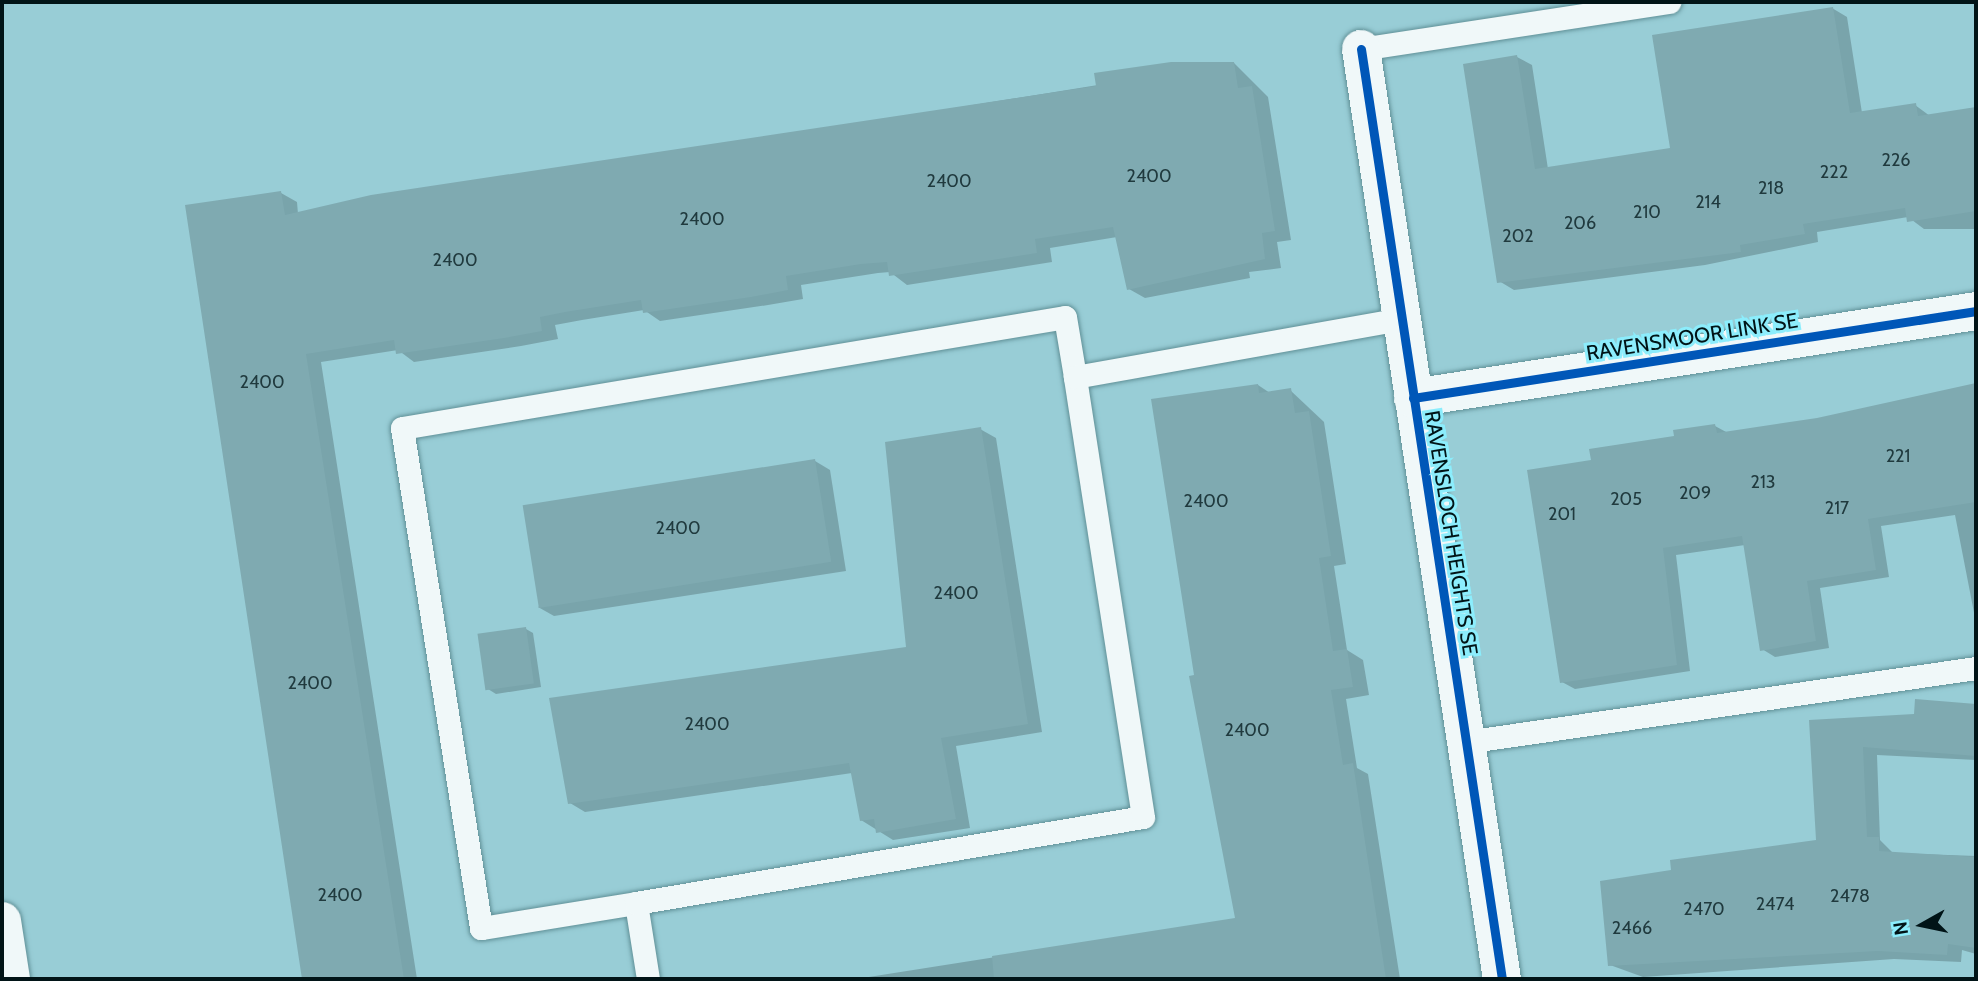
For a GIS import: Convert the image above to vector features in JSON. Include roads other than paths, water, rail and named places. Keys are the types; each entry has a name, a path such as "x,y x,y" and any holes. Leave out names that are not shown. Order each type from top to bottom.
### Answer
{"street":[{"name":"RAVENSLOCH HEIGHTS SE","path":"1361,50 1502,979"},
{"name":"RAVENSMOOR LINK SE","path":"1413,398 1976,311"},
{"path":"2,921 11,979"}],"lane":[{"path":"1361,50 1669,2"},
{"path":"1065,317 1143,817 636,903 481,929 402,428 1065,317"},
{"path":"1075,376 1402,319"},
{"path":"1465,742 1976,668"},
{"path":"636,903 649,979"}]}
